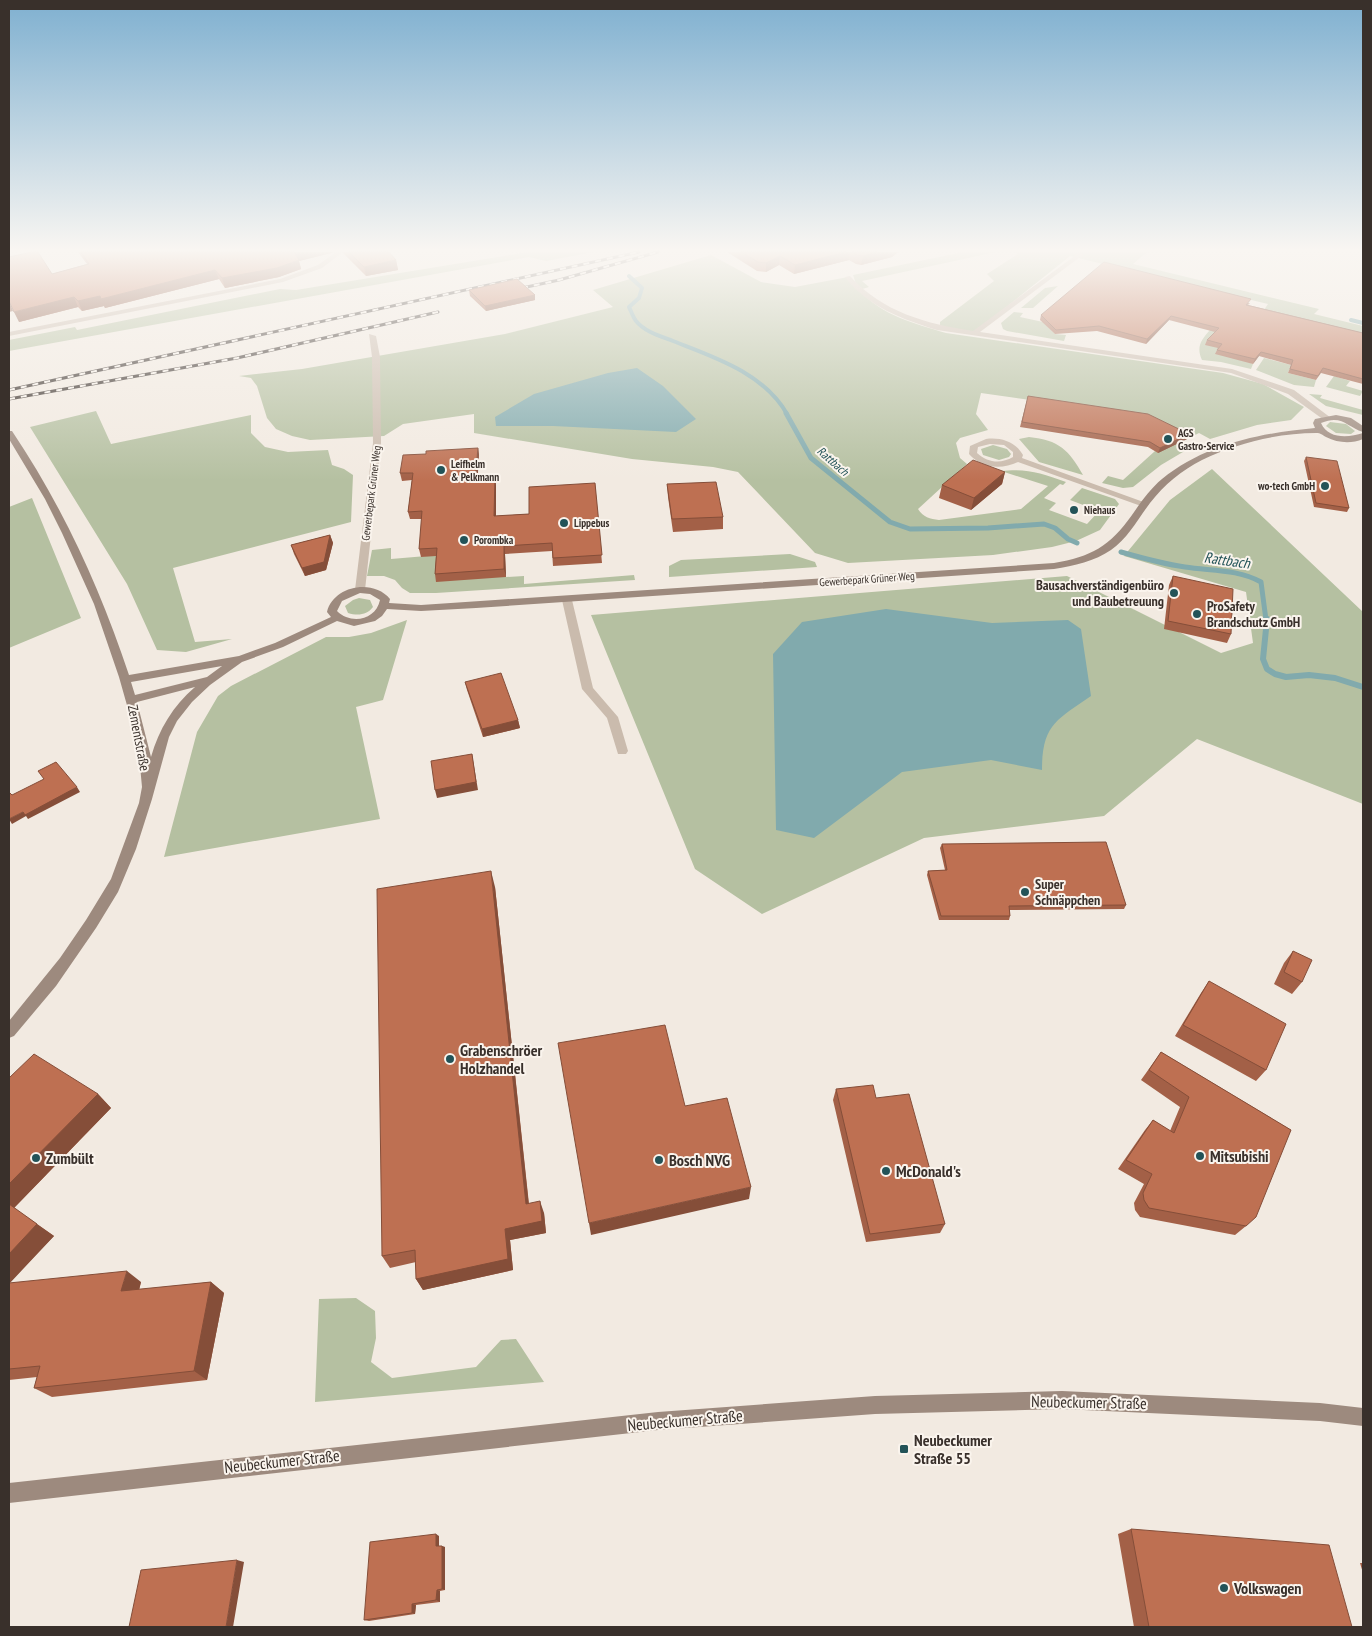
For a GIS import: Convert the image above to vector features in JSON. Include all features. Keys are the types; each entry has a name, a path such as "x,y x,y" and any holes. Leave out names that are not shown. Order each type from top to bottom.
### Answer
{"street":[{"path":"9,334 38,328"},
{"path":"942,328 1232,371 1291,392 1327,418"},
{"path":"974,334 982,328"},
{"name":"Gewerbepark Grüner Weg","path":"360,590 378,443 376,357 372,336"},
{"path":"1363,429 1347,420 1327,418 1318,421 1320,430 1340,438 1355,439 1363,436"},
{"name":"Gewerbepark Grüner Weg","path":"385,606 421,608 567,600 1054,566 1093,556 1107,548 1121,536 1144,504 1164,482 1206,454 1240,442 1320,430"},
{"name":"Zementstraße","path":"9,433 47,495 77,555 102,614 131,700 145,761 147,795 132,842 114,888 53,977 9,1031"},
{"path":"1017,459 1018,451 1009,444 999,441 983,442 974,446 972,450 977,457 989,463 1003,464 1017,459 1144,504"},
{"path":"360,590 380,594 385,599 385,606 380,614 370,620 357,622 345,622 336,618 332,612 333,605 339,598 360,590"},
{"path":"567,600 588,689 612,717 622,751"},
{"path":"125,679 241,658 279,645 336,618"},
{"path":"147,795 166,730 182,707 209,679 241,658"},
{"path":"131,700 209,679"},
{"name":"Neubeckumer Straße","path":"9,1493 658,1421 875,1405 1062,1400 1320,1412 1363,1418"}],"green space":[{"path":"68,328 77,330 134,328 9,351 9,340"},
{"path":"528,328 931,328 946,333 1223,373 1263,384 1304,407 1291,420 1257,425 1210,439 1199,433 1191,437 1153,417 981,393 976,414 988,430 960,438 956,443 960,458 967,464 918,509 920,512 927,517 939,520 1021,509 1048,486 1001,471 1026,471 1066,482 1063,485 1060,484 1044,498 1056,503 1049,510 1087,524 1099,511 1070,500 1082,488 1115,499 1119,504 1100,530 1076,541 1052,547 993,555 848,563 815,553 738,472 713,467 632,459 474,433 474,414 403,424 384,436 310,440 292,436 276,429 267,418 257,386 251,378 239,376 302,369 505,334"},
{"path":"942,328 980,328 974,333"},
{"path":"1049,328 1055,334 1066,335 1064,341 1003,329"},
{"path":"1324,328 1363,328 1363,338"},
{"path":"1210,330 1219,331 1220,348 1253,364 1251,369 1202,360 1199,351 1200,344"},
{"path":"1264,358 1291,365 1288,373 1316,380 1314,387 1294,385 1256,370"},
{"path":"1334,376 1350,381 1346,386 1363,391 1360,396 1326,387"},
{"path":"1309,394 1322,395 1320,398 1363,410 1363,415 1326,406"},
{"path":"96,411 111,444 251,415 251,433 265,447 288,452 328,450 332,465 344,469 353,475 351,522 173,568 195,642 232,639 186,652 157,650 127,584 30,427"},
{"path":"1330,422 1346,424 1355,431 1351,434 1336,433 1326,426"},
{"path":"1029,437 1048,441 1062,448 1073,459 1083,475 1039,462 1019,439"},
{"path":"1178,443 1188,449 1161,465 1133,487 1123,488 1102,483 1108,476 1123,480 1155,451 1159,452"},
{"path":"993,445 1007,449 1011,454 1009,457 999,460 983,455 981,449"},
{"path":"1212,469 1363,612 1363,804 1197,739 1104,816 924,838 762,914 695,869 591,615 1067,576 1221,653 1253,643 1246,592 1124,556 1170,500"},
{"path":"32,498 81,618 9,648 9,507"},
{"path":"391,548 391,559 438,555 506,577 524,576 524,584 634,575 635,580 410,593 395,580 384,576 367,576 372,550"},
{"path":"790,554 815,562 817,567 669,577 669,566 681,560"},
{"path":"359,598 370,600 373,607 368,612 362,614 348,613 345,606"},
{"path":"407,620 383,700 356,707 380,819 164,857 197,732 218,696 231,686 326,637 349,637 371,633"},
{"path":"356,1298 375,1311 376,1338 371,1362 392,1378 476,1367 501,1340 516,1339 544,1382 315,1402 319,1299"}],"water":[{"path":"637,368 663,386 696,419 676,432 553,426 496,426 495,417 534,394 608,373"},
{"path":"886,609 992,623 1068,620 1081,629 1091,696 1069,711 1054,725 1045,742 1042,770 991,760 902,772 814,838 776,830 773,654 802,622"}],"building":[{"path":"1054,328 1074,328 1056,330"},
{"path":"1108,328 1158,328 1147,339"},
{"path":"1219,328 1344,328 1363,333 1363,379 1323,368 1318,376 1290,369 1293,360 1261,352 1255,359 1217,350 1222,344 1207,340"},
{"path":"1028,396 1148,414 1189,434 1160,448 1150,442 1022,422"},
{"path":"478,448 475,480 495,479 494,516 529,514 529,487 595,483 602,555 553,558 552,543 504,546 504,569 435,574 437,548 419,549 422,511 408,512 413,473 400,473 403,455 426,454 426,451"},
{"name":"wo-tech GmbH","path":"1306,457 1337,461 1349,508 1316,503"},
{"path":"973,460 1005,472 974,498 942,485"},
{"path":"716,482 723,517 672,519 667,484"},
{"path":"330,535 324,562 302,568 291,545"},
{"name":"ProSafety Brandschutz GmbH","path":"1173,576 1233,589 1231,634 1168,621"},
{"path":"501,673 518,720 482,729 465,682"},
{"path":"472,754 476,782 435,790 431,761"},
{"path":"56,762 77,787 25,815 23,812 9,819 9,792 12,795 44,779 38,771"},
{"name":"Super Schnäppchen","path":"1106,842 1126,905 1009,906 1010,916 941,916 928,871 947,870 942,844"},
{"name":"Grabenschröer Holzhandel","path":"491,871 526,1204 540,1201 542,1221 505,1229 508,1259 416,1279 415,1250 382,1256 377,889"},
{"path":"1293,951 1312,960 1302,982 1284,972"},
{"path":"1209,981 1286,1024 1266,1070 1183,1025"},
{"name":"Bosch NVG","path":"665,1025 685,1106 727,1098 751,1187 589,1223 558,1043"},
{"name":"Mitsubishi","path":"1161,1052 1291,1130 1256,1217 1246,1226 1149,1208 1144,1200 1143,1193 1152,1174 1126,1160 1153,1120 1174,1133 1189,1097 1149,1070"},
{"path":"34,1054 98,1094 9,1184 9,1078"},
{"name":"McDonald's","path":"873,1085 876,1098 909,1094 945,1224 870,1234 836,1089"},
{"path":"9,1204 37,1224 9,1254"},
{"path":"127,1271 121,1291 211,1282 194,1371 34,1388 40,1366 9,1369 9,1283"},
{"name":"Volkswagen","path":"1131,1529 1329,1545 1352,1627 1149,1627"},
{"path":"436,1534 436,1546 442,1546 442,1589 437,1590 436,1600 412,1604 412,1613 364,1620 370,1542"},
{"path":"237,1560 226,1627 129,1627 141,1570"}],"waterway":[{"name":"Rattbach","path":"645,328 721,360 752,377 777,400 787,414"},
{"name":"Rattbach","path":"786,413 811,458 890,522 910,529 988,528 1044,524 1055,528 1068,539 1077,543"},
{"name":"Rattbach","path":"1121,552 1185,567 1234,573 1261,582 1266,620"},
{"name":"Rattbach","path":"1267,619 1263,659 1267,669 1275,674 1286,677 1309,675 1335,678 1363,687"}],"railway":[{"path":"9,390 290,328"},
{"path":"9,399 237,358 367,328"}],"place":[{"name":"AGS Gastro-Service","path":"1168,439"},
{"name":"Leifhelm & Pelkmann","path":"441,470"},
{"name":"wo-tech GmbH","path":"1325,486"},
{"name":"Niehaus","path":"1074,510"},
{"name":"Lippebus","path":"564,523"},
{"name":"Porombka","path":"464,540"},
{"name":"Bausachverständigenbüro und Baubetreuung","path":"1174,593"},
{"name":"ProSafety Brandschutz GmbH","path":"1197,614"},
{"name":"Super Schnäppchen","path":"1025,892"},
{"name":"Grabenschröer Holzhandel","path":"450,1059"},
{"name":"Mitsubishi","path":"1200,1156"},
{"name":"Zumbült","path":"36,1158"},
{"name":"Bosch NVG","path":"659,1160"},
{"name":"McDonald's","path":"886,1171"},
{"name":"Neubeckumer Straße 55","path":"904,1449"},
{"name":"Volkswagen","path":"1224,1588"}]}
